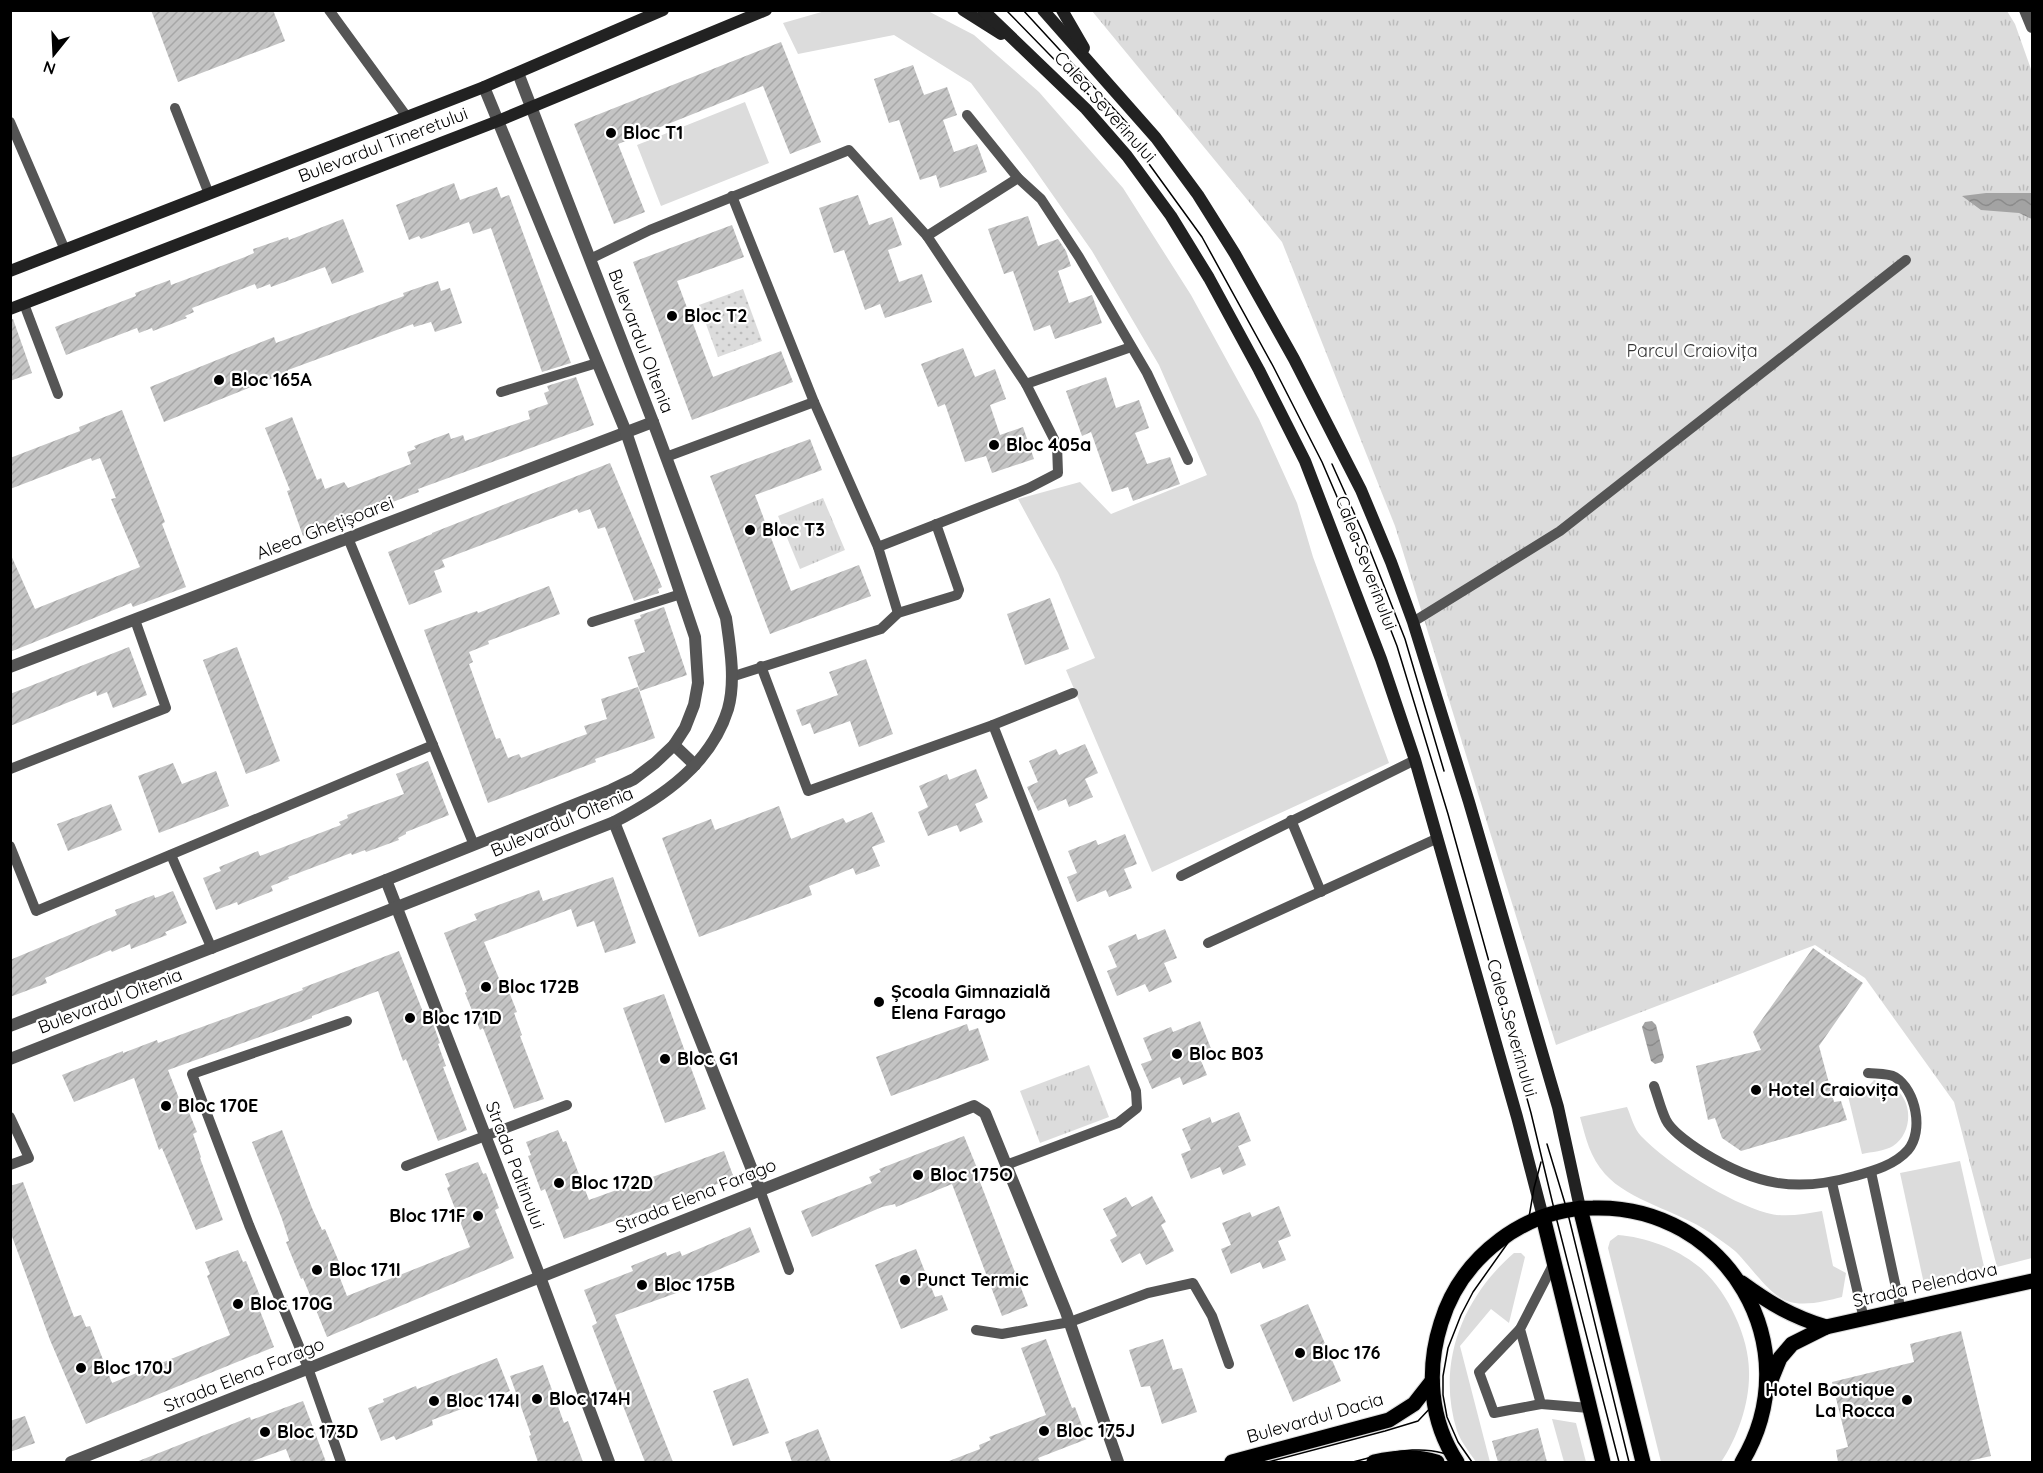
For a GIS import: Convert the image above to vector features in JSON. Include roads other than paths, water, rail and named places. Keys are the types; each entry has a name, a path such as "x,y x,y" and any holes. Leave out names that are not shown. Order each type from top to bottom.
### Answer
{"main road":[{"name":"Bulevardul Tineretului","path":"10,271 484,87 649,14 663,10"},
{"name":"Bulevardul Tineretului","path":"10,309 498,121 766,10"},
{"path":"963,10 1018,44"},
{"name":"Calea Severinului","path":"983,10 1086,109 1127,156 1170,216 1209,278 1305,461 1381,659 1438,838 1517,1117 1603,1462"},
{"name":"Calea Severinului","path":"1043,10 1156,138 1198,195 1294,359 1346,459 1391,562 1413,622 1469,802 1558,1107 1580,1208 1643,1462"},
{"path":"1062,10 1096,70"},
{"path":"1457,1462 1437,1418 1432,1381 1435,1343 1446,1307 1465,1275 1488,1249 1511,1232 1543,1217 1580,1208"},
{"name":"Strada Pelendava","path":"1580,1208 1628,1209 1676,1225 1700,1240 1722,1259 1739,1281 1758,1317 1766,1348 1767,1389 1764,1412 1753,1444 1742,1462"},
{"name":"Strada Pelendava","path":"1739,1281 1767,1301 1797,1318 1826,1327"},
{"name":"Strada Pelendava","path":"1767,1389 1780,1358 1792,1344 1826,1327 2032,1281"},
{"name":"Bulevardul Dacia","path":"1232,1462 1389,1420 1414,1404 1432,1381"},
{"path":"1374,1462 1396,1458 1437,1462"}],"street":[{"path":"2025,10 2032,27"},
{"name":"Bulevardul Oltenia","path":"10,1059 614,822 648,805 695,765 716,739 728,707 731,677 731,648 726,618 518,73"},
{"name":"Bulevardul Oltenia","path":"10,1026 212,949 611,790 634,779 655,763 674,744 685,728 694,705 698,683 696,637 627,432 484,87"},
{"name":"Aleea Ghețișoarei","path":"10,667 653,422"},
{"path":"674,744 695,765"},
{"path":"614,822 760,1190"},
{"name":"Strada Paltinului","path":"386,880 609,1462"},
{"name":"Strada Elena Farago","path":"71,1462 975,1106 985,1113 1070,1322 1118,1462"}],"lane":[{"path":"329,10 407,117"},
{"path":"175,108 209,194"},
{"path":"967,115 1018,178 1041,199 1079,256 1147,374 1188,460"},
{"path":"10,122 65,250"},
{"path":"590,260 650,230 849,150 927,236 1026,384 1057,446 1058,473 1029,488 878,547"},
{"path":"927,236 1018,178"},
{"path":"732,196 814,402 878,547 898,613"},
{"path":"1413,622 1560,531 1906,260"},
{"path":"24,304 58,394"},
{"path":"1026,384 1131,347"},
{"path":"501,392 597,363"},
{"path":"666,457 814,402"},
{"path":"731,677 881,629 898,613 957,595 959,590 936,524"},
{"path":"348,537 474,845"},
{"path":"592,622 681,594"},
{"path":"10,769 166,708 135,620"},
{"path":"760,666 808,791 993,725 1072,693"},
{"path":"993,725 1137,1091 1137,1108 1118,1123 1006,1165"},
{"path":"10,846 36,911 434,745"},
{"path":"1181,876 1414,760"},
{"path":"1291,820 1321,891"},
{"path":"1208,943 1438,838"},
{"path":"171,855 212,949"},
{"path":"341,1462 309,1368 249,1225 192,1074 347,1021"},
{"path":"1654,1086 1667,1122 1692,1145 1728,1168 1762,1182 1791,1185 1832,1183 1871,1172 1893,1162 1909,1149 1916,1132 1917,1111 1907,1090 1894,1077 1868,1073"},
{"path":"406,1166 567,1105"},
{"path":"10,1117 29,1158 10,1165"},
{"path":"1871,1172 1901,1311"},
{"path":"1832,1183 1864,1319"},
{"path":"760,1190 789,1270"},
{"path":"1554,1263 1520,1329 1479,1372 1494,1413 1541,1404 1589,1408"},
{"path":"976,1330 1002,1334 1070,1322 1148,1293 1193,1283 1212,1316 1228,1364"},
{"path":"1520,1329 1541,1404"}],"water":[{"path":"1986,193 2032,193 2032,219 2019,213 1981,210 1962,196"},
{"path":"1652,1021 1656,1025 1664,1057 1662,1062 1655,1064 1651,1061 1642,1027 1645,1022"}],"tram line":[{"path":"1006,10 1128,135 1202,237 1273,366 1322,462 1356,541 1397,646 1448,814 1531,1113 1619,1462"},
{"path":"1023,10 1127,123"},
{"path":"1332,464 1364,535 1405,639 1444,771"},
{"path":"1547,1144 1567,1210 1629,1462"},
{"path":"1472,1462 1458,1442 1447,1417 1443,1395 1443,1376 1448,1348 1473,1292 1512,1237 1528,1223 1541,1162"},
{"path":"1268,1462 1418,1421 1434,1404 1439,1388"},
{"path":"1353,1462 1409,1450 1436,1451 1462,1462"}],"place":[{"name":"Bloc T1","path":"611,133"},
{"name":"Bloc T2","path":"672,316"},
{"name":"Bloc 165A","path":"219,380"},
{"name":"Bloc 405a","path":"994,445"},
{"name":"Bloc T3","path":"750,530"},
{"name":"Bloc 172B","path":"486,987"},
{"name":"Școala Gimnazială Elena Farago","path":"879,1002"},
{"name":"Bloc 171D","path":"410,1018"},
{"name":"Bloc B03","path":"1177,1054"},
{"name":"Bloc G1","path":"665,1059"},
{"name":"Hotel Craiovița","path":"1756,1090"},
{"name":"Bloc 170E","path":"166,1106"},
{"name":"Bloc 175O","path":"918,1175"},
{"name":"Bloc 172D","path":"559,1183"},
{"name":"Bloc 171F","path":"478,1216"},
{"name":"Bloc 171I","path":"317,1270"},
{"name":"Punct Termic","path":"905,1280"},
{"name":"Bloc 175B","path":"642,1285"},
{"name":"Bloc 170G","path":"238,1304"},
{"name":"Bloc 176","path":"1300,1353"},
{"name":"Bloc 170J","path":"81,1368"},
{"name":"Bloc 174H","path":"537,1399"},
{"name":"Hotel Boutique La Rocca","path":"1907,1400"},
{"name":"Bloc 174I","path":"434,1401"},
{"name":"Bloc 175J","path":"1044,1431"},
{"name":"Bloc 173D","path":"265,1432"}],"park label":[{"name":"Parcul Craiovița","path":"1692,351"}]}
